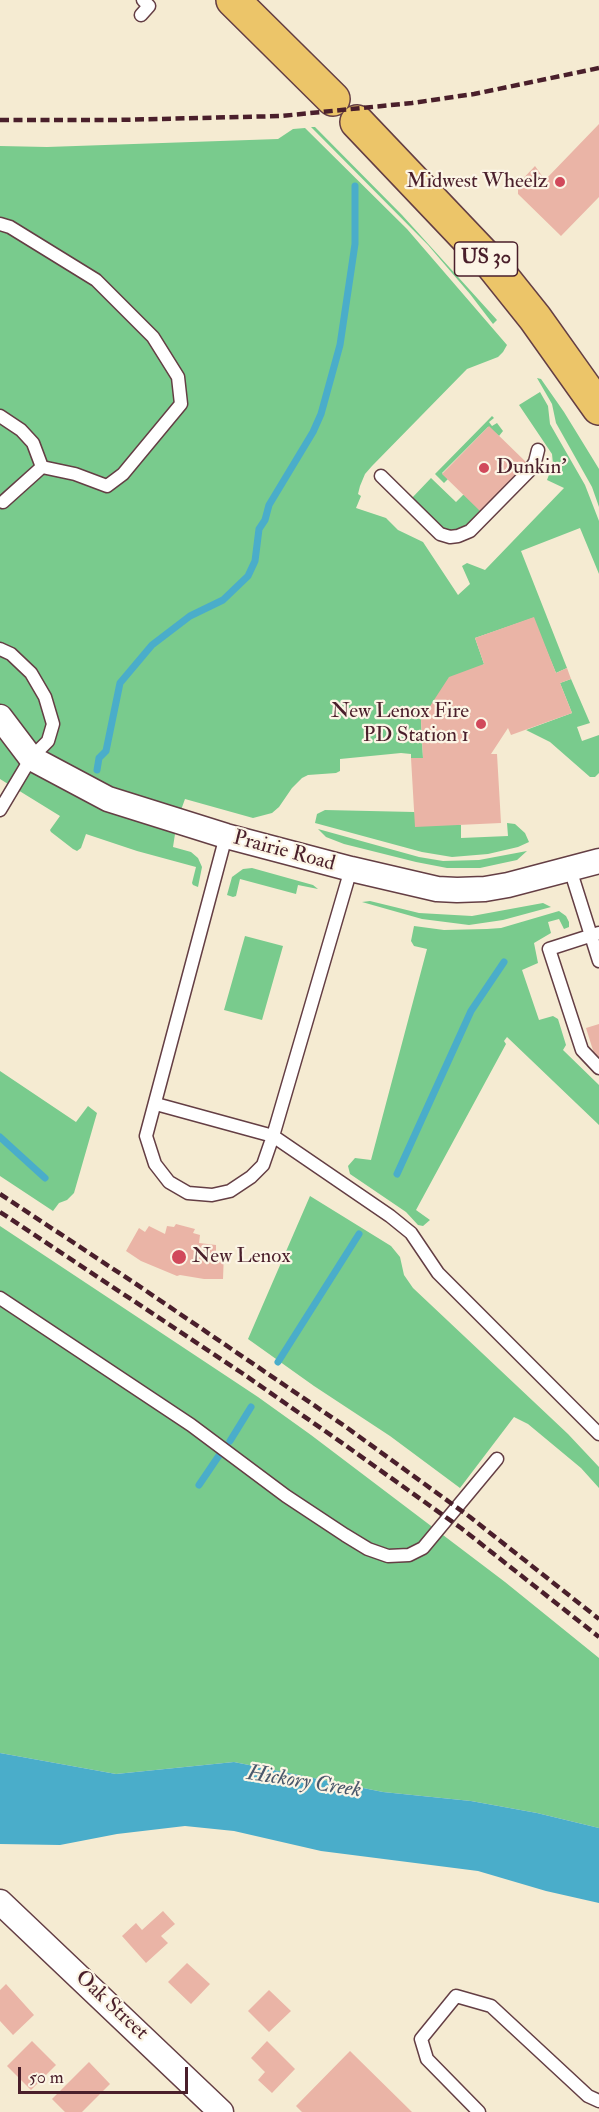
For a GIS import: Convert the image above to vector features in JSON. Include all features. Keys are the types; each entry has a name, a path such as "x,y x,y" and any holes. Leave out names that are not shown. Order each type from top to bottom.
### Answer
{"main road":[{"path":"233,0 333,99"},
{"name":"US 30","path":"357,122 490,264 535,318 599,408"}],"street":[{"name":"Prairie Road","path":"0,717 31,758 108,799 226,836 351,869 437,889 457,890 485,889 599,861"},
{"name":"Oak Street","path":"0,1902 221,2112"}],"lane":[{"path":"141,15 149,6 142,0"},
{"path":"0,224 10,227 96,280 153,337 178,377 181,404 123,474 106,486 75,474 42,467"},
{"path":"0,416 21,430 33,443 42,467"},
{"path":"381,476 440,534 450,537 458,536 470,531 529,471 535,462 538,450"},
{"path":"1,503 42,467"},
{"path":"0,649 11,654 31,673 45,698 53,724 48,741 31,758 0,810"},
{"path":"226,836 147,1136 155,1164 169,1182 188,1193 212,1195 230,1191 251,1177 263,1165 351,869"},
{"path":"570,869 594,934 599,961"},
{"path":"594,934 549,949 582,1050 599,1068"},
{"path":"156,1104 273,1136 390,1216 411,1233 438,1273 599,1434"},
{"path":"0,1298 191,1425 286,1496 368,1549 388,1556 409,1555 423,1548 497,1459"},
{"path":"478,2112 427,2059 421,2040 456,1996 491,2006 588,2096 599,2101"}],"green space":[{"path":"311,127 315,127 402,215 497,320 493,324 428,245"},
{"path":"305,128 407,229 507,345 498,357 467,369 372,466 365,474 360,486 358,494 361,496 356,508 386,518 398,530 423,542 458,595 470,584 462,566 467,563 485,570 564,488 547,480 553,464 552,454 519,405 540,392 548,406 550,424 585,485 599,521 599,574 580,528 521,551 567,668 556,673 533,618 475,638 484,664 421,720 423,758 411,758 411,754 401,753 340,759 340,771 308,775 302,778 272,813 253,818 185,799 177,821 173,847 191,852 198,858 202,867 198,887 192,883 196,867 86,834 81,848 77,851 73,849 50,830 60,816 0,779 0,146 47,147 278,139 293,129"},
{"path":"537,378 541,379 564,412 599,469 599,507 592,487 556,423 552,404"},
{"path":"492,416 494,418 489,422 492,426 497,423 503,431 499,436 488,427 442,473 448,479 444,483 435,474"},
{"path":"431,478 456,502 463,495 505,487 464,528 454,531 442,528 411,499"},
{"path":"571,679 590,723 577,727 582,741 599,735 599,773 595,777 590,777 550,742 526,730 572,713 560,683"},
{"path":"325,810 414,812 461,825 461,838 508,836 507,823 515,824 525,833 529,842 488,854 452,857 422,852 315,823 317,814"},
{"path":"318,829 419,857 443,861 479,860 527,851 517,860 480,868 447,868 344,844 326,837"},
{"path":"252,868 313,885 318,889 298,885 296,894 240,879 236,896 227,895 232,877 243,869"},
{"path":"370,901 419,913 472,916 543,903 551,907 503,920 469,925 422,919 362,902"},
{"path":"559,911 566,916 569,927 564,929 559,919 548,922 551,933 534,943 538,963 522,970 539,1020 553,1016 558,1019 566,1045 563,1050 599,1085 599,1125 507,1037 504,1041 506,1044 416,1210 430,1220 423,1226 418,1225 406,1212 350,1174 348,1166 355,1158 371,1160 427,949 414,946 411,941 414,926 444,930 501,928"},
{"path":"245,936 283,946 262,1020 224,1010"},
{"path":"0,1071 76,1122 88,1106 97,1113 74,1193 67,1200 59,1203 53,1211 0,1176"},
{"path":"310,1196 391,1246 400,1257 404,1275 413,1288 568,1434 599,1467 599,1488 581,1468 528,1424 514,1417 460,1488 390,1436 248,1339"},
{"path":"0,1226 258,1397 311,1435 505,1582 599,1658 599,1828 537,1813 471,1801 383,1792 234,1762 116,1774 0,1753"}],"water":[{"name":"Hickory Creek","path":"0,1753 116,1774 234,1762 383,1792 471,1801 537,1813 599,1828 599,1903 546,1891 478,1871 321,1851 234,1831 185,1826 117,1834 60,1845 0,1844"}],"building":[{"name":"Midwest Wheelz","path":"599,124 599,197 561,236 518,194 518,184 535,166 545,180"},
{"name":"Dunkin'","path":"489,426 527,463 480,511 442,474"},
{"name":"New Lenox Fire PD Station 1","path":"534,617 556,673 567,668 571,679 560,683 572,713 511,735 508,728 491,754 497,754 501,823 415,827 411,758 423,758 421,720 449,677 484,664 475,638"},
{"path":"599,1024 599,1062 597,1063 586,1028"},
{"path":"176,1224 195,1229 193,1233 200,1235 199,1243 216,1245 216,1252 224,1252 223,1279 177,1276 141,1261 126,1251 139,1228 145,1232 149,1226 165,1234 167,1226 174,1227"},
{"path":"163,1911 175,1924 161,1936 168,1943 146,1963 122,1936 136,1923 142,1930"},
{"path":"187,1963 210,1984 191,2004 168,1982"},
{"path":"6,1984 34,2015 13,2035 0,2021 0,1990"},
{"path":"269,1990 291,2011 269,2032 248,2011"},
{"path":"32,2041 56,2065 31,2090 7,2066"},
{"path":"267,2041 295,2069 272,2093 258,2080 265,2072 251,2058"},
{"path":"350,2051 412,2112 302,2112 296,2106"},
{"path":"89,2062 110,2084 82,2112 65,2112 52,2099"}],"waterway":[{"path":"97,770 99,758 106,751 120,683 152,645 190,616 223,600 248,576 255,561 259,529 265,520 269,505 313,432 321,414 340,345 355,244 355,186"},
{"path":"397,1174 471,1011 504,962"},
{"path":"0,1137 45,1178"},
{"path":"278,1362 359,1234"},
{"path":"230,1441 251,1407"},
{"path":"199,1485 220,1454"}],"railway":[{"path":"0,120 281,116 412,103 474,94 599,68"},
{"path":"0,1194 346,1427 470,1517 599,1619"},
{"path":"0,1212 242,1373 345,1445 461,1528 599,1637"}],"place":[{"name":"Midwest Wheelz","path":"560,182"},
{"name":"Dunkin'","path":"484,468"},
{"name":"New Lenox Fire PD Station 1","path":"481,724"},
{"name":"New Lenox","path":"179,1257"}]}
